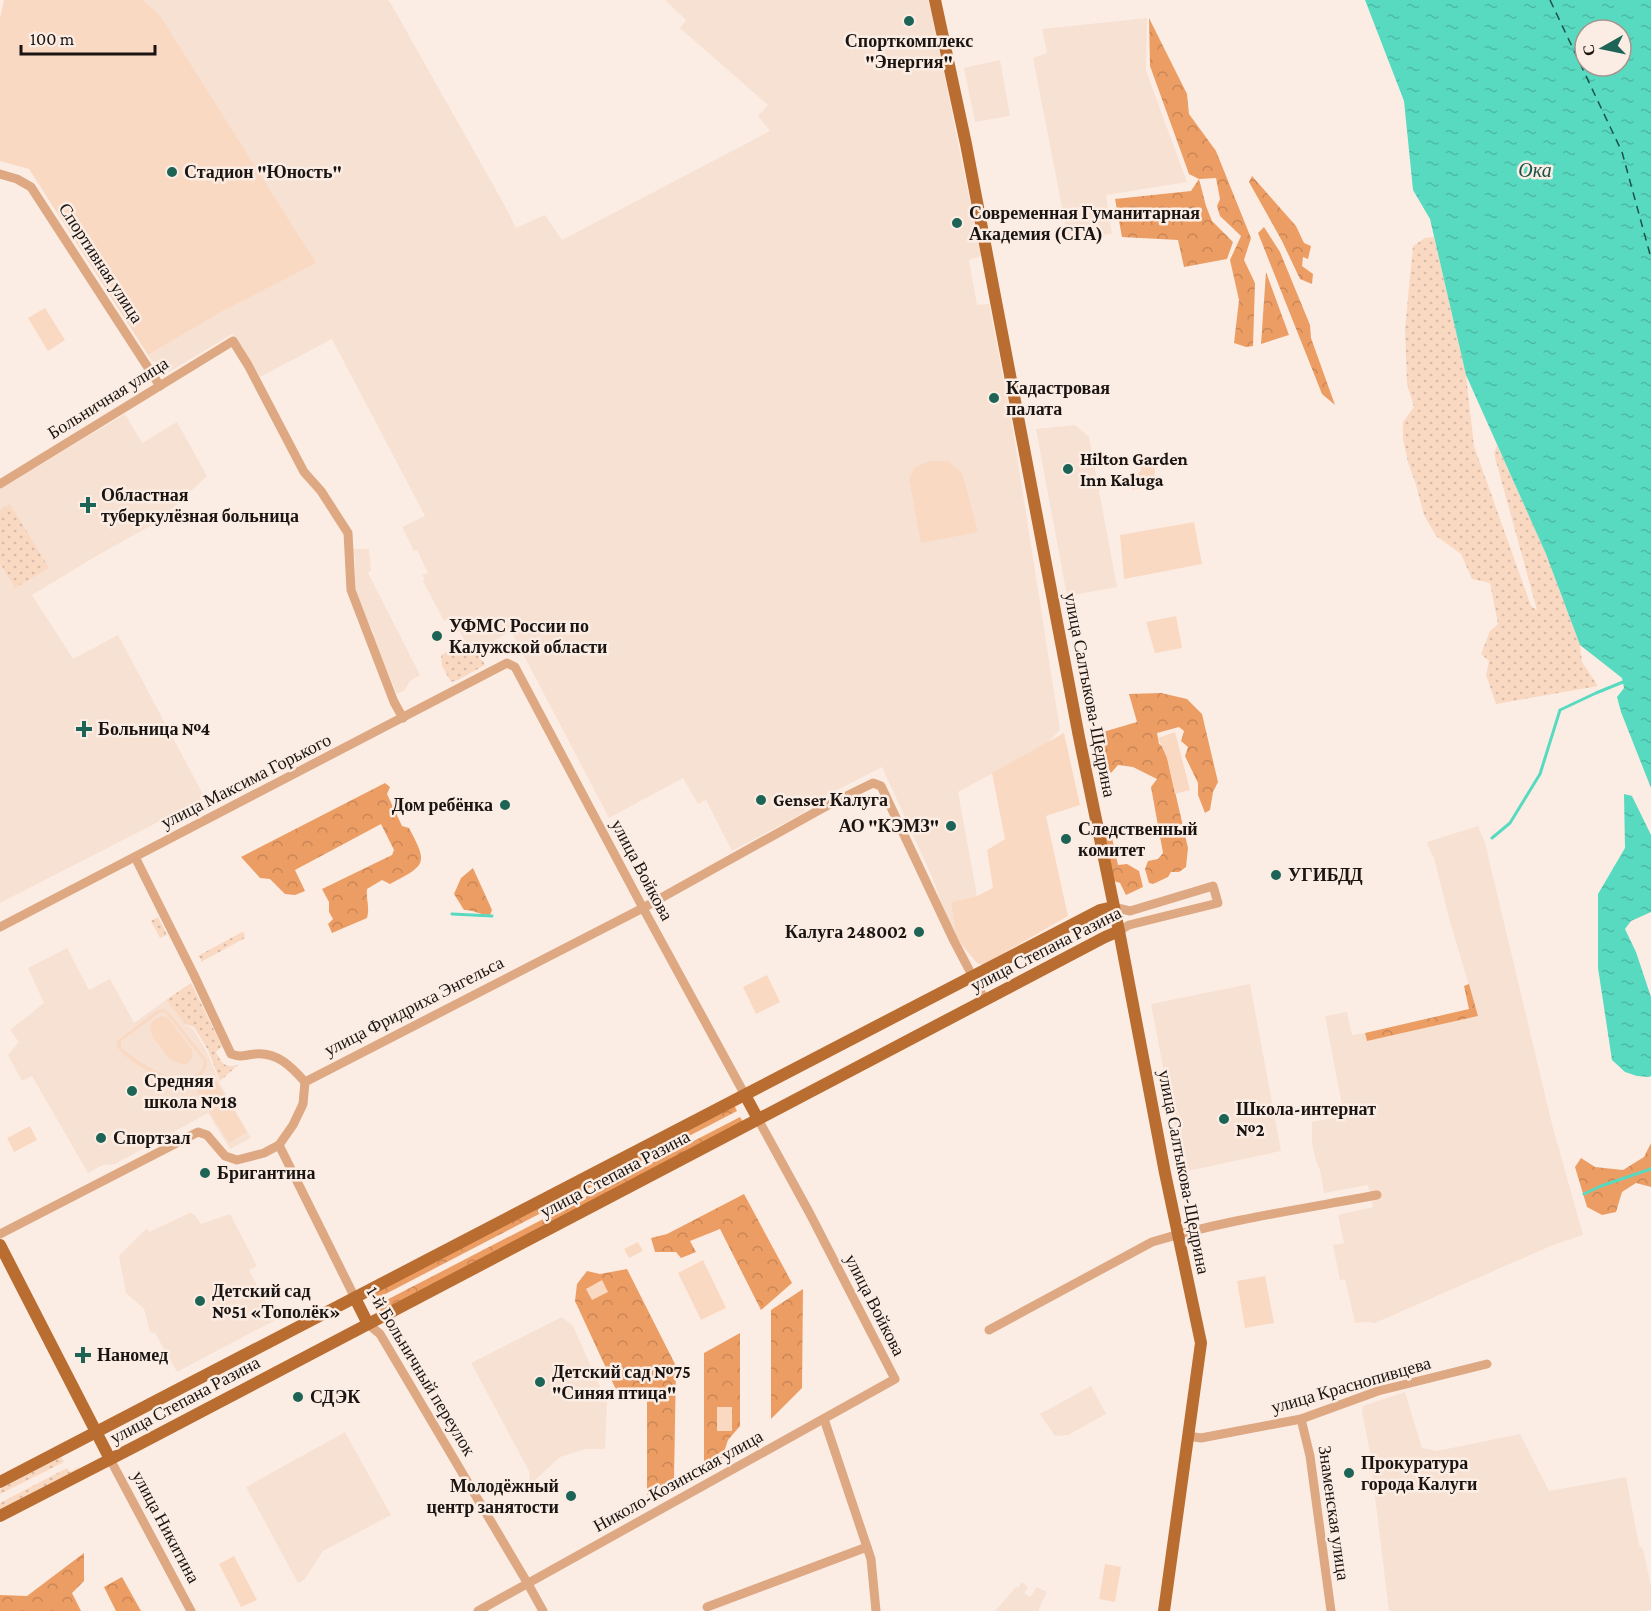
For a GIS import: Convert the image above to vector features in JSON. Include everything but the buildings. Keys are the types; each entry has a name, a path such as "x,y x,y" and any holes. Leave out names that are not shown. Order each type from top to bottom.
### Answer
{"main road":[{"name":"улица Салтыкова-Щедрина","path":"935,0 968,154 1077,726 1201,1343 1164,1611"},
{"name":"улица Степана Разина","path":"0,1482 972,976 1100,910 1113,907"},
{"name":"улица Степана Разина","path":"0,1516 1119,931"},
{"path":"745,1095 758,1119"},
{"path":"0,1245 110,1459"},
{"name":"1-й Больничный переулок","path":"355,1298 368,1324"}],"street":[{"name":"Спортивная улица","path":"0,174 17,179 31,187 160,386"},
{"name":"Больничная улица","path":"0,484 233,341 304,472 321,490 348,533 351,590 394,702 403,718"},
{"name":"улица Максима Горького","path":"0,927 507,663"},
{"name":"улица Войкова","path":"507,663 515,667 745,1095"},
{"name":"улица Фридриха Энгельса","path":"305,1082 643,908 873,783 881,786 972,976"},
{"path":"0,1234 198,1132 207,1135 225,1156 237,1160 264,1153 279,1145 293,1125 303,1104 305,1082 289,1064 272,1054 240,1057 231,1053 135,857"},
{"name":"улица Степана Разина","path":"1113,907 1130,911 1213,886 1218,903 1129,925 1119,931"},
{"path":"972,976 985,1000"},
{"name":"улица Войкова","path":"758,1119 895,1379"},
{"name":"1-й Больничный переулок","path":"279,1145 355,1298"},
{"path":"989,1329 1152,1242 1258,1217 1377,1195"},
{"name":"1-й Больничный переулок","path":"368,1324 380,1334 543,1611"},
{"name":"улица Краснопивцева","path":"1188,1436 1201,1438 1301,1419 1378,1392 1487,1364"},
{"name":"Николо-Козинская улица","path":"478,1611 895,1379"},
{"path":"824,1419 871,1559 876,1611"},
{"name":"Знаменская улица","path":"1301,1419 1310,1456 1331,1611"},
{"name":"улица Никитина","path":"110,1459 190,1611"},
{"path":"707,1607 867,1547"}],"shaded area":[{"path":"4,0 143,0 159,14 316,263 223,311 148,355 29,169 0,161 0,18"},
{"path":"143,0 387,0 516,228 545,215 562,240 770,131 758,116 768,105 680,28 686,20 665,0 929,0 981,256 969,260 977,305 989,304 1012,424 1060,730 1050,740 1051,742 958,792 977,896 951,902 956,938 954,941 933,879 882,767 804,807 805,812 732,851 706,800 698,804 683,778 609,818 511,631 472,654 452,617 444,621 423,581 425,580 422,575 428,573 402,527 425,516 332,339 260,377 232,334 169,372 164,365 152,361 148,355 223,311 315,263 159,14"},
{"path":"1147,18 1146,71 1187,182 1106,195 1112,234 1068,238 1033,58 1047,53 1042,29"},
{"path":"1000,60 1010,116 975,122 964,68"},
{"path":"1434,237 1466,375 1474,446 1531,606 1537,610 1494,454 1497,445 1546,554 1580,645 1582,662 1598,686 1496,704 1486,675 1489,661 1481,654 1490,631 1498,624 1490,583 1472,579 1461,554 1436,536 1424,515 1403,439 1403,422 1414,407 1407,384 1405,329 1413,246 1425,238"},
{"path":"45,308 65,340 48,351 28,318"},
{"name":"Больница №4","path":"125,414 142,443 177,422 207,476 159,521 32,595 73,659 118,635 205,798 0,903 0,489"},
{"path":"1075,425 1089,437 1117,587 1067,596 1036,429"},
{"path":"1152,457 1155,470 1154,480 1146,487 1132,490 1129,478 1137,475 1141,470 1140,459"},
{"path":"931,461 947,461 962,473 978,532 921,543 909,479 915,467"},
{"path":"10,504 49,568 15,588 0,563 0,510"},
{"path":"1194,522 1202,564 1124,579 1120,535"},
{"path":"351,549 369,549 371,570 368,573 420,675 410,681 404,691 397,694 355,589 355,556"},
{"path":"1176,616 1182,648 1155,653 1146,622"},
{"path":"466,642 472,653 477,650 485,665 451,682 442,666 441,655"},
{"path":"1175,732 1190,790 1175,794 1167,758 1158,738"},
{"path":"1064,733 1080,805 1046,816 1068,916 983,965 977,963 956,938 951,902 977,896 993,888 987,850 1005,839 992,773"},
{"path":"1478,826 1485,843 1552,1124 1583,1235 1553,1245 1375,1323 1355,1323 1345,1279 1340,1280 1333,1245 1344,1243 1338,1215 1373,1207 1368,1185 1324,1193 1312,1143 1312,1122 1344,1116 1325,1016 1347,1012 1352,1035 1365,1033 1367,1041 1478,1016 1434,858 1427,842"},
{"path":"158,917 167,935 160,938 151,921"},
{"path":"242,932 245,938 201,962 198,956"},
{"name":"Средняя школа №18","path":"67,948 89,990 110,979 134,1023 166,1000 185,1024 193,1029 206,1050 220,1084 251,1138 230,1149 208,1113 115,1164 103,1165 88,1173 32,1076 22,1081 8,1055 19,1042 10,1030 44,1003 28,968"},
{"path":"767,975 780,1002 756,1014 743,987"},
{"path":"191,983 222,1046 216,1052 220,1060 226,1065 238,1065 220,1081 208,1050 194,1027 185,1024 166,1000"},
{"path":"1250,984 1281,1151 1183,1172 1151,1004"},
{"path":"158,1010 167,1010 206,1059 205,1069 198,1077 185,1082 169,1080 136,1064 118,1048 118,1040","holes":["159,1013 166,1013 204,1061 202,1070 189,1078 169,1077 142,1063 121,1048 121,1041"]},
{"path":"162,1016 168,1018 192,1050 192,1057 187,1065 175,1062 168,1057 154,1038 150,1030 152,1022"},
{"path":"212,1075 247,1132 229,1143 194,1087"},
{"path":"30,1126 37,1140 14,1152 7,1138"},
{"name":"Детский сад №51 «Тополёк»","path":"190,1213 195,1215 201,1224 230,1214 257,1266 249,1270 275,1320 177,1372 155,1333 150,1332 144,1309 126,1293 119,1256 147,1228 149,1232"},
{"path":"638,1242 643,1251 629,1258 624,1249"},
{"path":"703,1260 726,1308 701,1320 678,1273"},
{"path":"1265,1276 1274,1323 1245,1328 1237,1281"},
{"path":"602,1280 608,1292 592,1300 586,1289"},
{"name":"Детский сад №75 \"Синяя птица\"","path":"562,1317 573,1326 607,1402 605,1449 585,1449 560,1457 530,1485 529,1471 471,1363"},
{"path":"1091,1386 1106,1414 1068,1435 1055,1436 1040,1414"},
{"path":"1405,1392 1422,1448 1437,1451 1520,1434 1549,1491 1626,1477 1639,1545 1643,1549 1651,1586 1651,1610 1389,1611 1369,1448 1362,1412 1363,1406"},
{"path":"717,1407 732,1407 732,1431 717,1431"},
{"path":"345,1432 391,1515 323,1551 304,1580 298,1583 246,1487"},
{"path":"61,1457 64,1462 0,1494 0,1489"},
{"path":"79,1467 77,1471 0,1510 0,1503 67,1468 70,1472"},
{"path":"234,1556 257,1600 241,1607 219,1564"},
{"path":"1105,1564 1121,1567 1115,1602 1099,1599"},
{"path":"1022,1582 1028,1587 1024,1593 1030,1597 1037,1587 1047,1592 1038,1611 995,1611 1016,1587 1018,1588"}],"green space":[{"path":"1149,18 1187,94 1189,114 1216,151 1251,238 1244,260 1255,283 1253,346 1246,347 1234,343 1239,300 1230,260 1241,236 1220,216 1217,206 1220,199 1216,178 1199,179 1189,174 1150,66"},
{"path":"1252,176 1296,226 1304,243 1311,246 1308,259 1303,257 1302,266 1313,274 1312,284 1300,279 1249,182"},
{"path":"1199,179 1212,221 1233,242 1227,259 1184,267 1178,240 1122,237 1115,199 1191,191"},
{"path":"1264,227 1280,252 1310,325 1311,338 1335,405 1322,394 1258,233"},
{"path":"1266,272 1289,335 1261,344"},
{"path":"1161,693 1187,699 1202,714 1218,782 1213,792 1210,810 1205,813 1198,795 1198,783 1185,756 1188,747 1181,741 1184,731 1179,727 1157,733 1159,744 1165,748 1188,848 1186,867 1179,872 1171,872 1168,877 1153,884 1149,883 1145,869 1148,861 1158,859 1163,853 1151,787 1157,779 1133,767 1118,765 1111,773 1098,753 1103,732 1137,722 1129,694"},
{"path":"385,783 390,787 387,794 402,826 409,828 421,857 417,868 411,872 390,884 382,880 367,889 367,918 332,933 328,924 333,919 329,912 329,902 322,889 392,855 394,850 381,824 295,870 305,891 295,895 285,894 270,879 260,878 241,857"},
{"path":"1109,824 1118,865 1127,864 1139,871 1143,887 1126,895 1120,883 1114,881 1103,825"},
{"path":"473,868 492,910 490,915 464,910 454,894 461,878"},
{"path":"1469,984 1478,1016 1367,1041 1365,1033 1469,1009 1464,986"},
{"path":"734,1105 737,1111 374,1300 371,1293"},
{"path":"740,1117 743,1122 378,1313 375,1306"},
{"path":"1651,1143 1651,1187 1636,1183 1622,1192 1616,1212 1602,1215 1587,1207 1575,1167 1581,1158 1595,1167 1623,1170 1644,1157"},
{"path":"744,1194 792,1283 761,1310 720,1229 690,1241 696,1252 681,1258 676,1252 655,1252 651,1238 667,1234"},
{"path":"627,1269 676,1366 674,1479 647,1495 647,1392 618,1394 575,1301 577,1284 587,1271 600,1274"},
{"path":"803,1289 802,1388 771,1419 771,1310"},
{"path":"740,1333 740,1426 728,1440 722,1458 704,1462 704,1353"},
{"path":"84,1553 84,1581 72,1593 81,1611 0,1611 0,1595 27,1596"},
{"path":"122,1577 141,1611 116,1611 104,1587"}],"water":[{"name":"Ока","path":"1365,0 1651,0 1651,788 1617,697 1624,688 1622,678 1580,645 1546,554 1466,375 1430,219 1413,190 1404,101"},
{"path":"1624,794 1632,796 1651,835 1651,912 1631,921 1625,929 1636,952 1651,997 1651,1076 1649,1077 1625,1072 1612,1060 1598,968 1598,894 1625,848"}],"waterway":[{"path":"1492,838 1510,823 1540,774 1560,710 1623,682"},
{"path":"452,914 492,916"},
{"path":"1584,1194 1651,1169"}],"ferry route":[{"path":"1550,0 1622,152 1651,258"}],"place":[{"name":"Спорткомплекс \"Энергия\"","path":"909,21"},
{"name":"Стадион \"Юность\"","path":"172,172"},
{"name":"Современная Гуманитарная Академия (СГА)","path":"957,223"},
{"name":"Кадастровая палата","path":"994,398"},
{"name":"Hilton Garden Inn Kaluga","path":"1068,469"},
{"name":"Областная туберкулёзная больница","path":"88,505"},
{"name":"УФМС России по Калужской области","path":"437,636"},
{"name":"Больница №4","path":"84,729"},
{"name":"Genser Калуга","path":"761,800"},
{"name":"Дом ребёнка","path":"505,805"},
{"name":"АО \"КЭМЗ\"","path":"951,826"},
{"name":"Следственный комитет","path":"1066,839"},
{"name":"УГИБДД","path":"1276,875"},
{"name":"Калуга 248002","path":"919,932"},
{"name":"Средняя школа №18","path":"132,1091"},
{"name":"Школа-интернат №2","path":"1224,1119"},
{"name":"Спортзал","path":"101,1138"},
{"name":"Бригантина","path":"205,1173"},
{"name":"Детский сад №51 «Тополёк»","path":"200,1301"},
{"name":"Наномед","path":"83,1355"},
{"name":"Детский сад №75 \"Синяя птица\"","path":"540,1382"},
{"name":"СДЭК","path":"298,1397"},
{"name":"Прокуратура города Калуги","path":"1349,1473"},
{"name":"Молодёжный центр занятости","path":"571,1496"}]}
